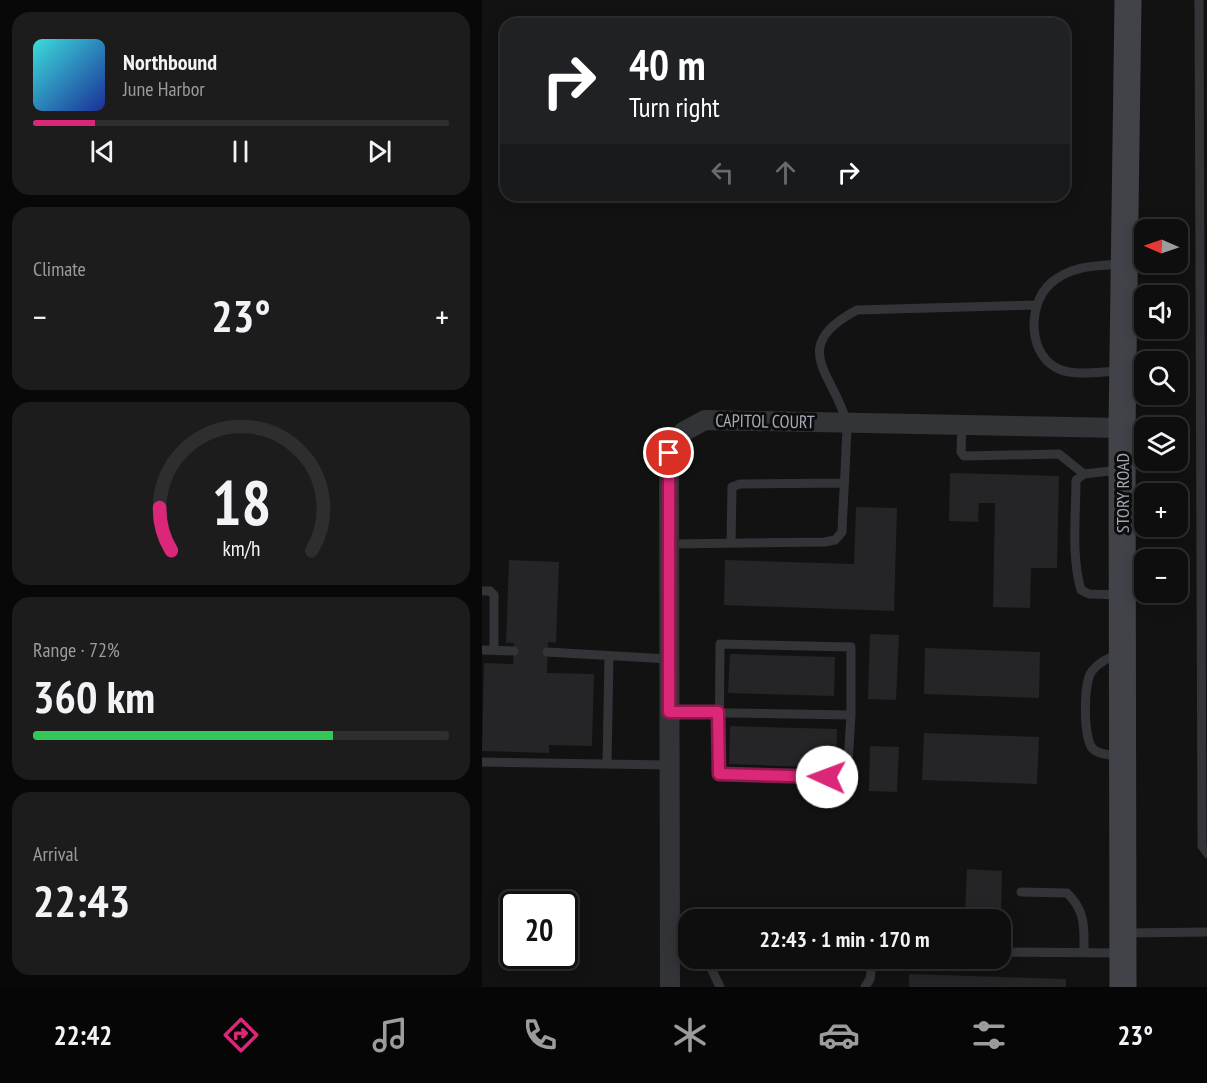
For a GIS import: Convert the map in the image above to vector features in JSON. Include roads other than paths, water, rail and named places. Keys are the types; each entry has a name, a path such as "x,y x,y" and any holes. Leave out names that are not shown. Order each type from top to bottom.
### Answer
{"street":[{"name":"STORY ROAD","path":"1123,987 1122,428 1128,0"},
{"name":"CAPITOL COURT","path":"678,919 669,765 669,453 683,432 705,420 1122,428"},
{"name":"CAPITOL COURT","path":"670,987 678,942"}],"lane":[{"path":"1199,0 1202,846 1208,854"},
{"path":"1123,370 1063,371 1046,363 1037,348 1034,325 1037,305 1050,284 1084,266 1125,264"},
{"path":"669,544 835,540 842,532 846,422 821,370 819,355 825,337 836,321 857,310 1037,305"},
{"path":"962,425 961,452 964,456 1059,454 1084,474"},
{"path":"1122,470 1084,474 1076,480 1077,577 1081,590 1089,594 1122,596"},
{"path":"731,543 732,487 740,484 844,483"},
{"path":"482,591 490,591 494,595 494,650"},
{"path":"720,644 851,647 851,714 848,763 827,777 719,774 720,644"},
{"path":"482,650 514,651"},
{"path":"547,652 669,659"},
{"path":"1122,757 1104,755 1092,748 1088,739 1086,716 1087,685 1090,673 1100,663 1123,653"},
{"path":"607,764 609,656"},
{"path":"669,712 851,714"},
{"path":"482,762 669,765"},
{"path":"1021,892 1067,893 1078,903 1084,917 1084,952"},
{"path":"1011,952 1084,952 1123,943 1208,932"},
{"path":"711,969 720,987"},
{"path":"865,987 870,979 871,969"}]}
